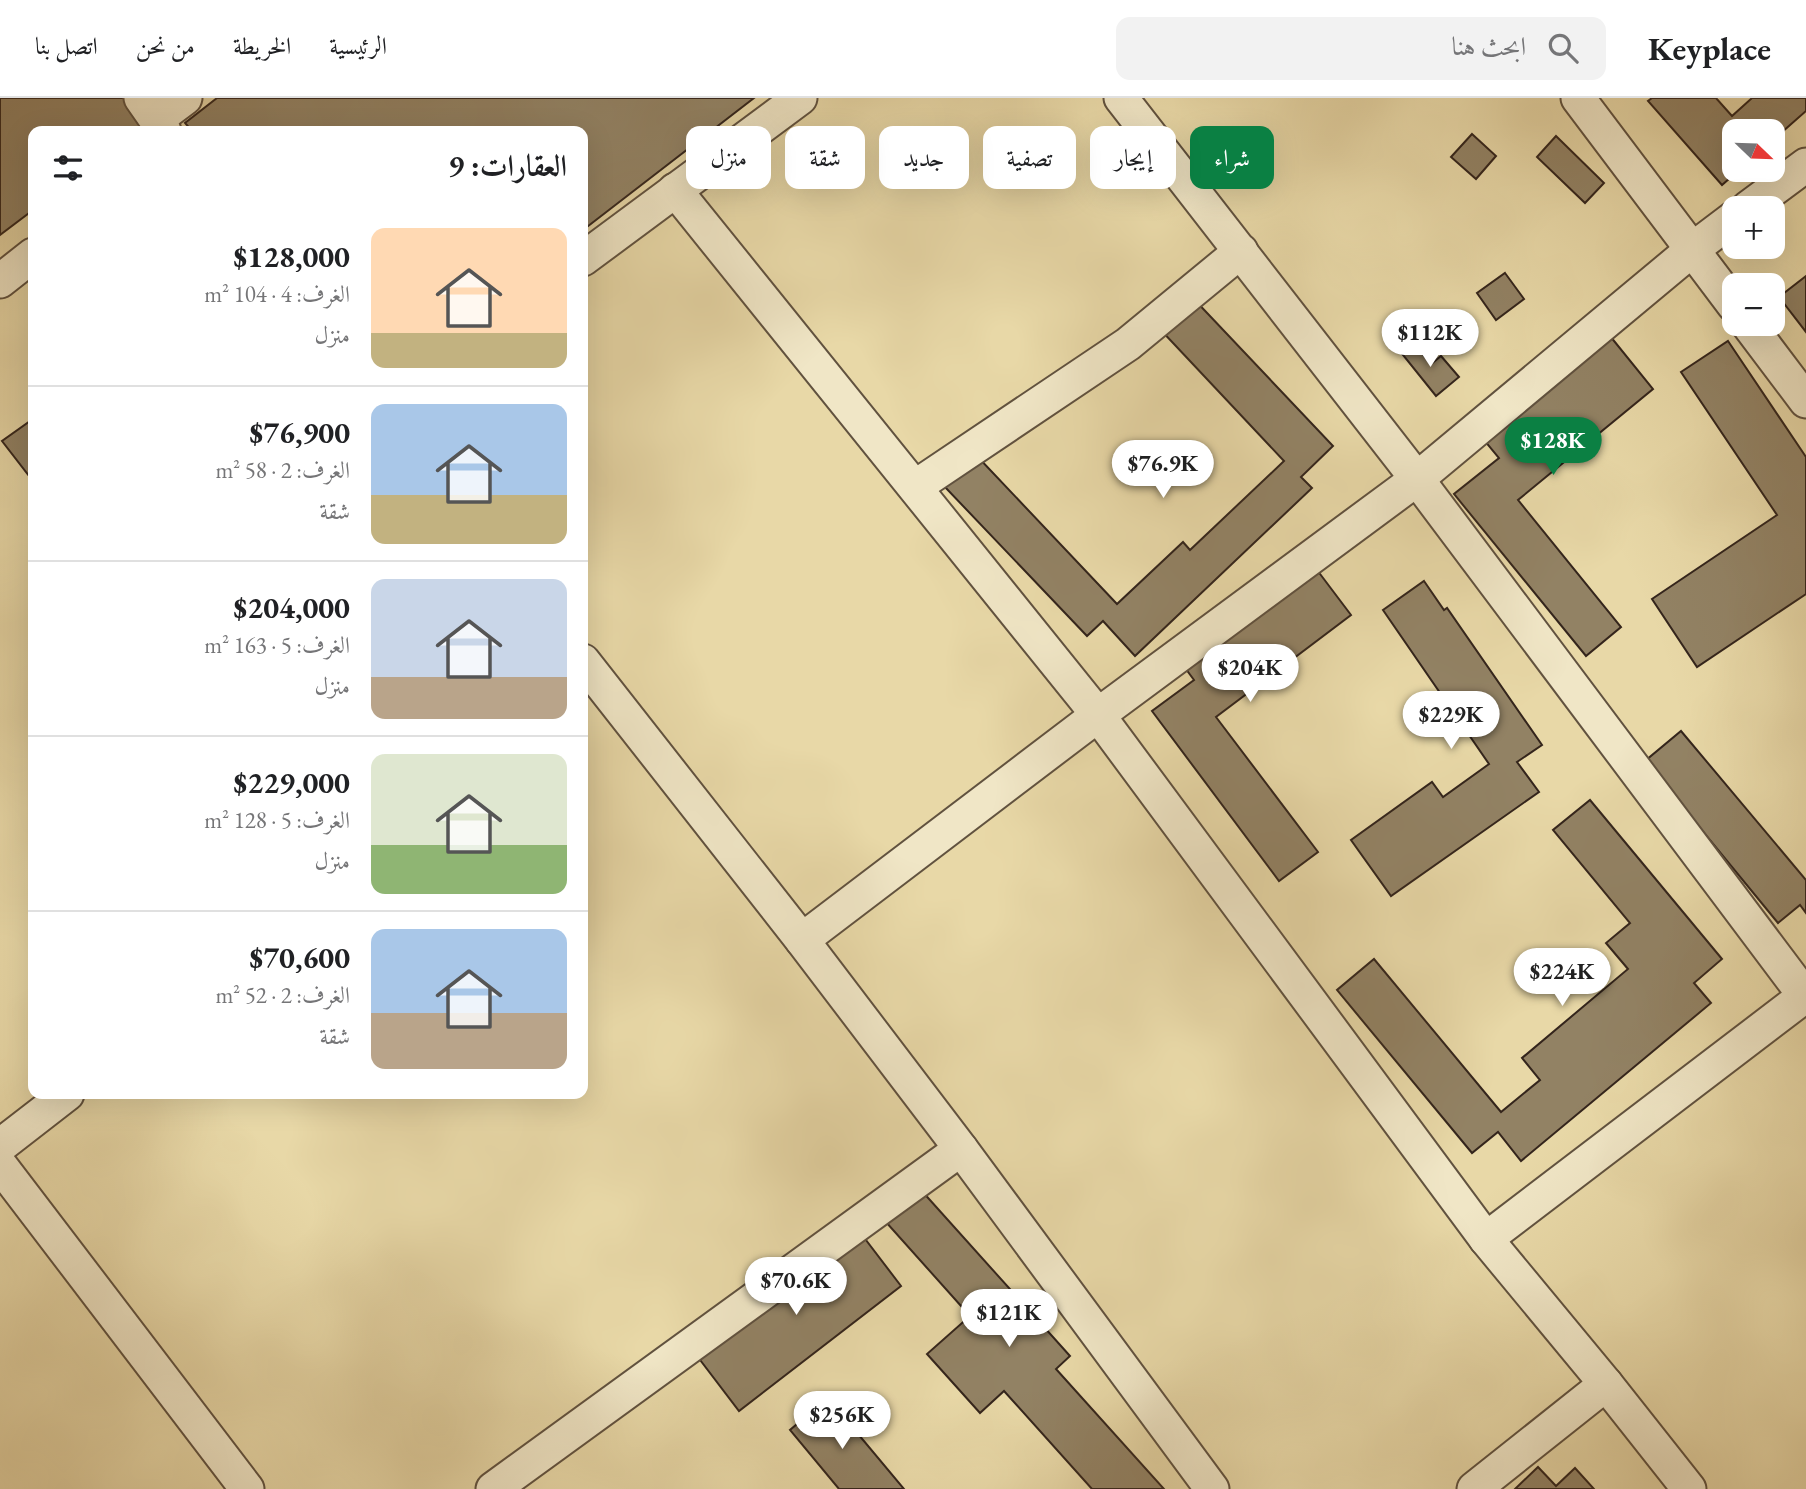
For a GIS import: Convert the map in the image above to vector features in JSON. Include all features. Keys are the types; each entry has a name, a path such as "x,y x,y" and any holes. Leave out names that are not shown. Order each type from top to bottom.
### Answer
{"street":[{"path":"154,116 185,98"},
{"path":"588,255 800,98"},
{"path":"1121,98 1417,479 1806,996 1486,1239"},
{"path":"1578,98 1722,289"},
{"path":"1764,196 1806,165"},
{"path":"675,190 1098,715 1486,1239 1689,1489"},
{"path":"803,940 1098,715 1417,479 1722,227"},
{"path":"915,487 1128,344 1241,251"},
{"path":"0,281 28,259"},
{"path":"1757,336 1806,401"},
{"path":"588,677 803,940 1212,1489"},
{"path":"0,1146 61,1099"},
{"path":"493,1489 961,1149"},
{"path":"0,1165 247,1489"},
{"path":"1474,1489 1606,1384"}],"building":[{"path":"0,98 130,98 149,122 144,126 28,126 28,214 0,235"},
{"path":"217,98 754,98 718,126 686,126 686,150 588,226 588,126 188,126 185,123"},
{"path":"1652,98 1716,98 1732,116 1752,98 1806,98 1806,111 1785,129 1785,119 1722,119 1722,182 1725,182 1722,185 1648,101"},
{"path":"1472,134 1496,156 1476,179 1451,157"},
{"path":"1556,136 1604,183 1585,203 1537,157"},
{"path":"1505,273 1524,299 1496,320 1477,293"},
{"path":"1806,276 1806,332 1785,305 1785,292"},
{"path":"1191,296 1333,446 1301,477 1312,488 1135,656 1103,621 1087,636 944,486 976,455 1117,604 1183,542 1190,550 1284,461 1158,327"},
{"path":"1606,331 1653,389 1518,500 1621,627 1586,656 1454,494 1499,458 1479,434"},
{"path":"1412,341 1431,364 1441,356 1459,377 1436,396 1399,350"},
{"path":"1728,341 1806,457 1806,594 1697,667 1652,599 1777,515 1681,372"},
{"path":"28,423 28,475 2,441"},
{"path":"1308,558 1351,615 1216,717 1318,852 1279,881 1152,711 1194,680 1177,657"},
{"path":"1424,581 1444,610 1447,608 1542,745 1517,762 1539,792 1391,896 1351,840 1432,782 1443,797 1489,764 1383,610"},
{"path":"1681,731 1806,880 1806,913 1800,905 1778,923 1645,761"},
{"path":"1590,800 1722,959 1694,983 1711,1003 1521,1161 1498,1132 1472,1153 1337,990 1374,959 1501,1112 1540,1080 1522,1058 1628,969 1606,943 1630,923 1553,830"},
{"path":"912,1180 1070,1356 1056,1369 1164,1489 1092,1489 1004,1391 980,1413 927,1354 970,1316 877,1212"},
{"path":"853,1223 901,1286 739,1411 691,1348"},
{"path":"828,1398 904,1489 839,1489 790,1430"},
{"path":"1538,1467 1556,1486 1575,1468 1594,1489 1515,1489"}]}
